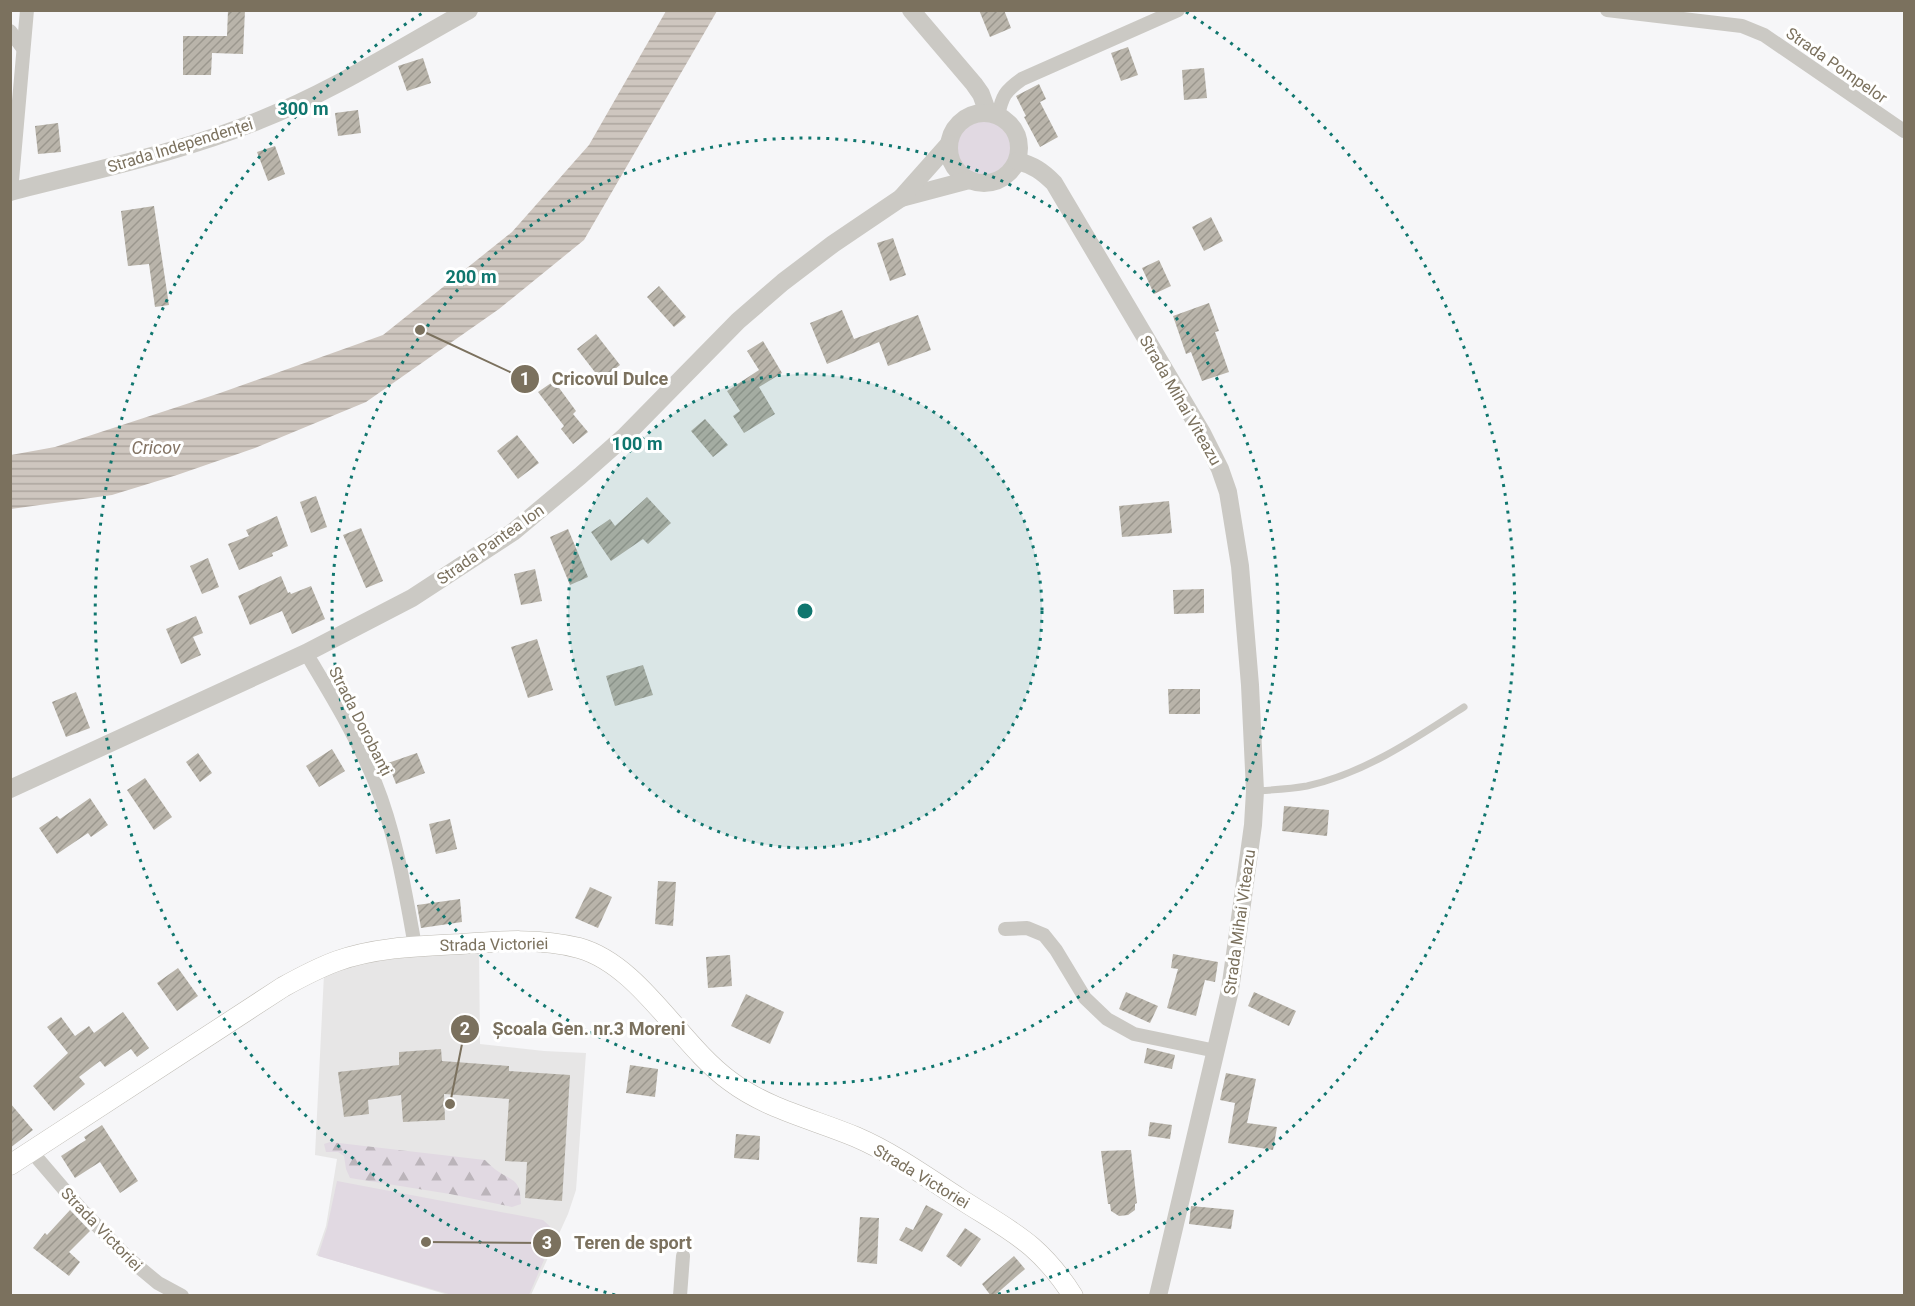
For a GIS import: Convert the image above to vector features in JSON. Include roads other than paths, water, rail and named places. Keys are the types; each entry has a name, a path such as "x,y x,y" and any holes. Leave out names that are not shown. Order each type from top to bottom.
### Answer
{"main road":[{"name":"Strada Victoriei","path":"10,1165 283,987 312,971 348,958 415,946 518,941 552,943 593,953 617,967 709,1063 729,1081 755,1098 859,1138 904,1162 1031,1246 1057,1271 1073,1296"}],"street":[{"path":"11,192 27,10"},
{"name":"Strada Independenței","path":"11,192 177,148 260,120 310,98 469,10"},
{"path":"911,10 974,84 993,115"},
{"path":"993,115 1008,88 1022,79 1178,10"},
{"name":"Strada Pompelor","path":"1607,10 1742,26 1773,41 1905,132"},
{"path":"10,31 22,47"},
{"path":"977,114 993,115 1007,122 1014,130 1019,150 1017,161 1011,171 992,183 969,180 953,165 949,144 952,133 958,124 967,118 977,114"},
{"name":"Strada Pantea Ion","path":"10,789 306,653 412,598 513,532 624,437 738,321 817,257 901,198 949,144"},
{"name":"Strada Mihai Viteazu","path":"1017,161 1030,164 1042,171 1059,190 1196,423 1220,469 1228,492 1240,566 1250,685 1255,791 1253,825 1232,978 1158,1296"},
{"name":"Strada Pantea Ion","path":"901,198 969,180"},
{"name":"Strada Dorobanți","path":"306,653 354,737 375,782 390,824 415,946"},
{"path":"1005,929 1027,927 1044,935 1056,950 1085,998 1107,1019 1134,1034 1216,1051"},
{"name":"Strada Victoriei","path":"32,1152 80,1208 129,1259 158,1283 182,1296"},
{"path":"680,1296 683,1256"}],"lane":[{"path":"1255,791 1305,786 1357,769 1398,749 1464,707"}],"water":[{"name":"Cricov","path":"666,11 717,11 584,240 499,309 366,402 255,448 112,495 11,509 11,455 55,447 220,393 383,335 512,232 589,145"}],"place":[{"name":"Cricovul Dulce","path":"420,330"},
{"name":"Școala Gen. nr.3 Moreni","path":"450,1104"},
{"name":"Teren de sport","path":"426,1242"}]}
